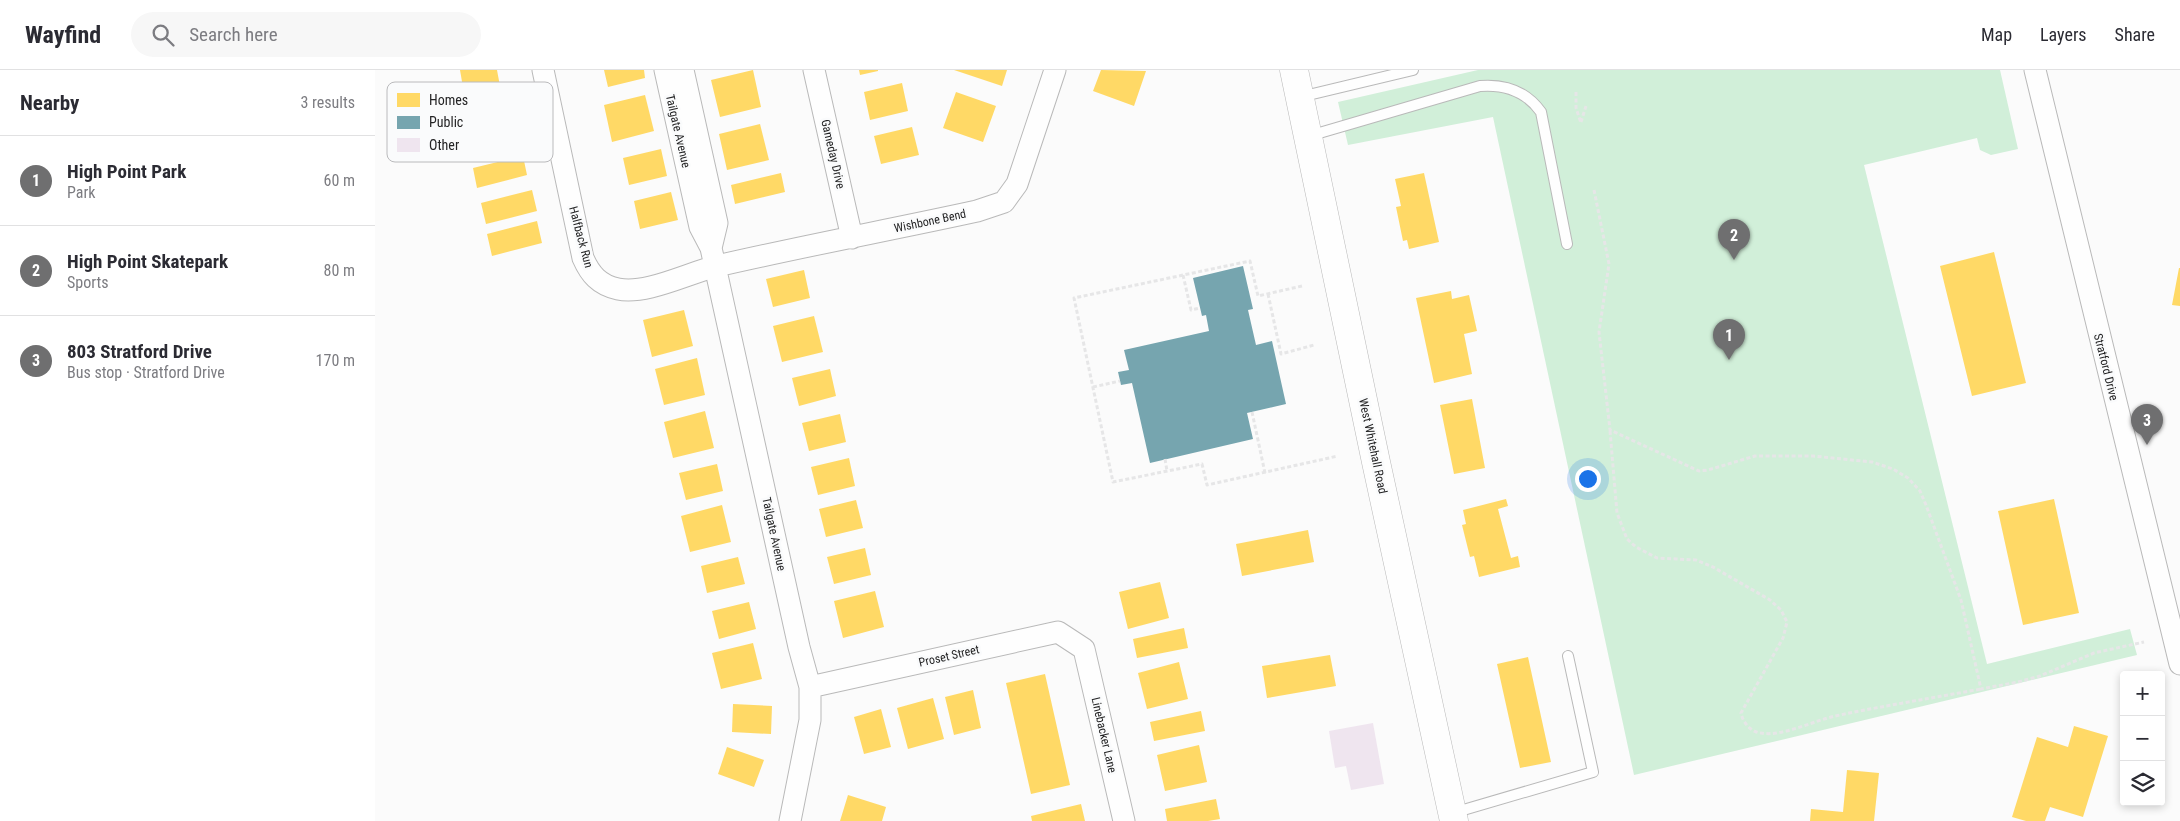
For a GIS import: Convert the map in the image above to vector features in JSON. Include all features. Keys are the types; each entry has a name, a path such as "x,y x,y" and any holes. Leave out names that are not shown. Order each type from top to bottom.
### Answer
{"main road":[{"name":"West Whitehall Road","path":"1294,70 1453,817"}],"street":[{"name":"Tailgate Avenue","path":"665,70 699,227 713,258 799,647 810,687 810,720 790,821"},
{"name":"Tailgate Avenue","path":"683,70 717,223 713,258"},
{"name":"Gameday Drive","path":"814,70 852,238"},
{"name":"Wishbone Bend","path":"713,258 852,238 977,211 1004,202 1017,184 1055,70"},
{"name":"Stratford Drive","path":"2035,70 2180,664"},
{"name":"Halfback Run","path":"553,117 583,258 590,272 601,283 618,289 636,290 713,258"},
{"name":"Proset Street","path":"810,687 1058,632 1084,649"},
{"name":"Linebacker Lane","path":"1084,649 1124,821"}],"lane":[{"path":"1300,98 1413,70"},
{"path":"1308,136 1481,86 1501,85 1510,88 1528,97 1541,112 1567,244"},
{"path":"1453,817 1593,772 1567,656"}],"path":[{"path":"1576,92 1576,108 1581,123 1586,106"},
{"path":"1594,190 1609,264 1599,332 1615,465 1617,513 1627,539 1635,547 1657,558 1696,560 1713,567 1758,592 1776,605 1787,622 1783,638 1741,713 1745,723 1759,733 1771,734 1835,716 2018,682 2094,653 2144,642"},
{"path":"1302,286 1258,296 1250,261 1074,298 1113,482 1202,464 1207,485 1338,456"},
{"path":"1183,275 1191,310 1200,308"},
{"path":"1268,294 1281,354 1314,345"},
{"path":"1093,387 1120,381"},
{"path":"1252,412 1265,473"},
{"path":"1610,430 1699,470 1708,470 1755,456 1813,456 1872,462 1901,473 1920,491 1930,513 1961,600 1981,689"},
{"path":"1165,459 1167,471"},
{"path":"1684,560 1684,567"}],"green space":[{"path":"1478,70 2000,70 2018,149 1991,155 1980,150 1977,138 1864,165 1987,664 2130,629 2137,655 1634,775 1493,117 1348,145 1338,102"}],"building: Homes":[{"path":"460,70 497,70 499,82 462,82"},
{"path":"604,70 644,70 645,78 608,87"},
{"path":"753,70 761,107 720,117 711,80"},
{"path":"859,70 878,70 878,71 860,75"},
{"path":"954,70 1007,70 1002,86"},
{"path":"1101,70 1146,71 1134,106 1093,91"},
{"path":"902,83 908,111 870,120 864,92"},
{"path":"956,92 996,106 983,142 943,128"},
{"path":"645,95 654,131 612,142 604,105"},
{"path":"760,124 769,160 727,170 719,134"},
{"path":"912,127 919,155 881,164 874,136"},
{"path":"661,149 667,176 629,185 623,158"},
{"path":"498,162 524,162 527,175 477,188 473,168"},
{"path":"781,173 785,192 735,204 731,185"},
{"path":"1424,173 1439,242 1409,249 1407,240 1403,241 1396,207 1401,206 1395,179"},
{"path":"532,190 537,211 486,224 481,203"},
{"path":"671,192 678,220 640,229 634,201"},
{"path":"537,221 542,243 492,256 487,234"},
{"path":"1994,252 2026,383 1972,396 1940,266"},
{"path":"2180,268 2180,306 2172,305"},
{"path":"804,270 810,298 773,307 766,279"},
{"path":"1451,291 1452,299 1469,295 1477,331 1464,334 1472,374 1434,383 1416,298"},
{"path":"684,310 693,346 652,357 643,320"},
{"path":"814,316 823,352 782,362 773,326"},
{"path":"697,358 705,395 664,405 655,369"},
{"path":"830,369 836,396 799,406 792,378"},
{"path":"1472,399 1485,468 1454,474 1440,405"},
{"path":"705,411 714,448 673,458 664,422"},
{"path":"840,414 846,442 809,451 802,423"},
{"path":"849,458 855,486 818,495 811,467"},
{"path":"717,464 723,491 686,500 679,473"},
{"path":"1506,499 1508,506 1498,509 1511,558 1518,556 1520,567 1479,577 1474,556 1470,557 1462,525 1466,524 1463,510"},
{"path":"2054,499 2079,613 2023,625 1998,511"},
{"path":"856,500 863,528 826,537 819,509"},
{"path":"722,505 731,542 690,552 681,516"},
{"path":"1308,530 1314,562 1242,576 1236,544"},
{"path":"865,548 871,575 834,584 827,557"},
{"path":"738,557 745,584 707,593 701,566"},
{"path":"1160,582 1169,618 1128,629 1119,592"},
{"path":"875,591 884,627 843,638 834,601"},
{"path":"749,602 756,629 719,639 712,611"},
{"path":"1184,628 1188,648 1137,658 1133,639"},
{"path":"753,643 762,679 721,689 712,653"},
{"path":"1330,655 1336,686 1267,698 1262,666"},
{"path":"1528,657 1551,762 1520,768 1497,664"},
{"path":"1179,662 1188,699 1147,709 1138,673"},
{"path":"1045,674 1070,785 1031,794 1006,683"},
{"path":"973,690 981,728 954,735 945,697"},
{"path":"933,698 944,739 908,749 897,708"},
{"path":"733,704 772,706 771,734 732,732"},
{"path":"881,709 891,747 864,754 854,717"},
{"path":"1201,711 1205,731 1154,741 1150,722"},
{"path":"2074,726 2108,736 2083,817 2050,807 2045,821 2026,821 2012,817 2037,737 2068,747"},
{"path":"1199,745 1207,782 1165,791 1157,755"},
{"path":"727,747 764,760 754,787 718,774"},
{"path":"1847,770 1879,773 1874,821 1810,821 1811,809 1843,812"},
{"path":"848,795 886,807 882,821 840,821"},
{"path":"1216,799 1220,819 1208,821 1167,821 1165,809"},
{"path":"1081,804 1085,821 1032,821 1031,816"}],"building: Public":[{"path":"1243,266 1253,309 1248,310 1256,345 1272,341 1286,404 1247,413 1253,439 1150,463 1132,383 1121,385 1118,372 1129,370 1124,350 1209,331 1206,315 1202,316 1193,278"}],"building: Other":[{"path":"1373,723 1384,784 1351,790 1346,766 1335,768 1329,731"}],"place":[{"name":"High Point Skatepark","path":"1734,260"},
{"name":"High Point Park","path":"1729,360"},
{"name":"803 Stratford Drive","path":"2147,445"}]}
